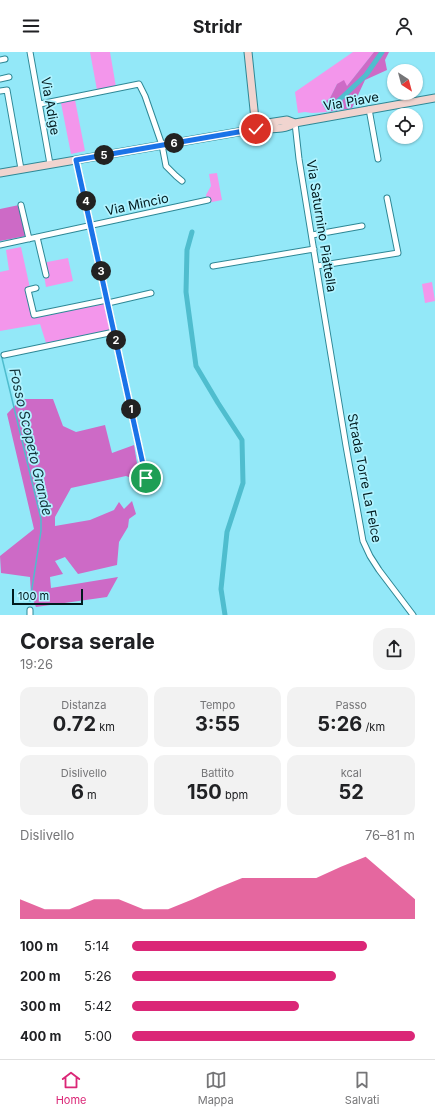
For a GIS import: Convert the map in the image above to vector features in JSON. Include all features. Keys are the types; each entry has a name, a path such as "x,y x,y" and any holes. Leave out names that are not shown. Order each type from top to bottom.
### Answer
{"main road":[{"path":"248,52 256,129"},
{"name":"Via Piave","path":"0,173 256,129 261,124 288,120 295,123 435,98"}],"street":[{"name":"Via Adige","path":"30,52 50,164"},
{"path":"0,79 9,77"},
{"path":"40,104 139,84 145,96 162,145 166,166 182,181"},
{"path":"0,91 7,90 21,169"},
{"path":"369,110 378,159"},
{"name":"Via Saturnino Piattella","path":"295,123 299,159 328,332"},
{"path":"76,160 146,478"},
{"path":"317,266 398,254 387,198"},
{"name":"Via Mincio","path":"0,245 208,200"},
{"path":"21,205 29,239"},
{"path":"312,235 362,226"},
{"path":"37,237 46,276"},
{"path":"213,266 314,249"},
{"path":"36,288 28,290 34,315 151,293"},
{"path":"4,355 114,332"},
{"name":"Strada Torre La Felce","path":"328,332 363,541 379,570 413,615"}],"shaded area":[{"path":"90,52 110,52 116,87 97,90"},
{"path":"353,52 374,52 347,86 337,84 330,98 322,104 327,112 298,113 295,92"},
{"path":"374,52 389,52 385,60 387,70 365,80 352,108 327,112 322,104 330,98 337,84 344,80 347,86"},
{"path":"75,100 85,151 71,154 61,103"},
{"path":"217,173 222,200 207,203 206,195 211,186 209,174"},
{"path":"19,205 26,236 0,241 0,209"},
{"path":"21,247 30,288 26,290 32,318 106,302 113,330 46,343 40,324 0,331 0,272 9,270 6,250"},
{"path":"68,258 73,281 46,287 42,263"},
{"path":"432,282 435,301 425,303 422,284"},
{"path":"21,399 53,399 63,426 76,432 105,425 112,453 134,445 140,481 126,476 71,488 55,517 55,526 90,520 114,510 119,502 124,509 132,501 136,514 129,519 128,527 119,542 117,565 78,574 65,557 55,561 63,574 50,577 51,588 118,577 107,597 36,607 31,595 30,577 1,573 0,556 34,529 7,414"}],"waterway":[{"path":"335,104 366,75 382,52"},
{"path":"192,232 187,250 186,292 196,366 242,440 243,483 227,532 221,589 225,615"},
{"name":"Fosso Scopeto Grande","path":"2,358 41,519 41,531 30,601"}],"route":[{"path":"146,478 76,160 256,129"}]}
